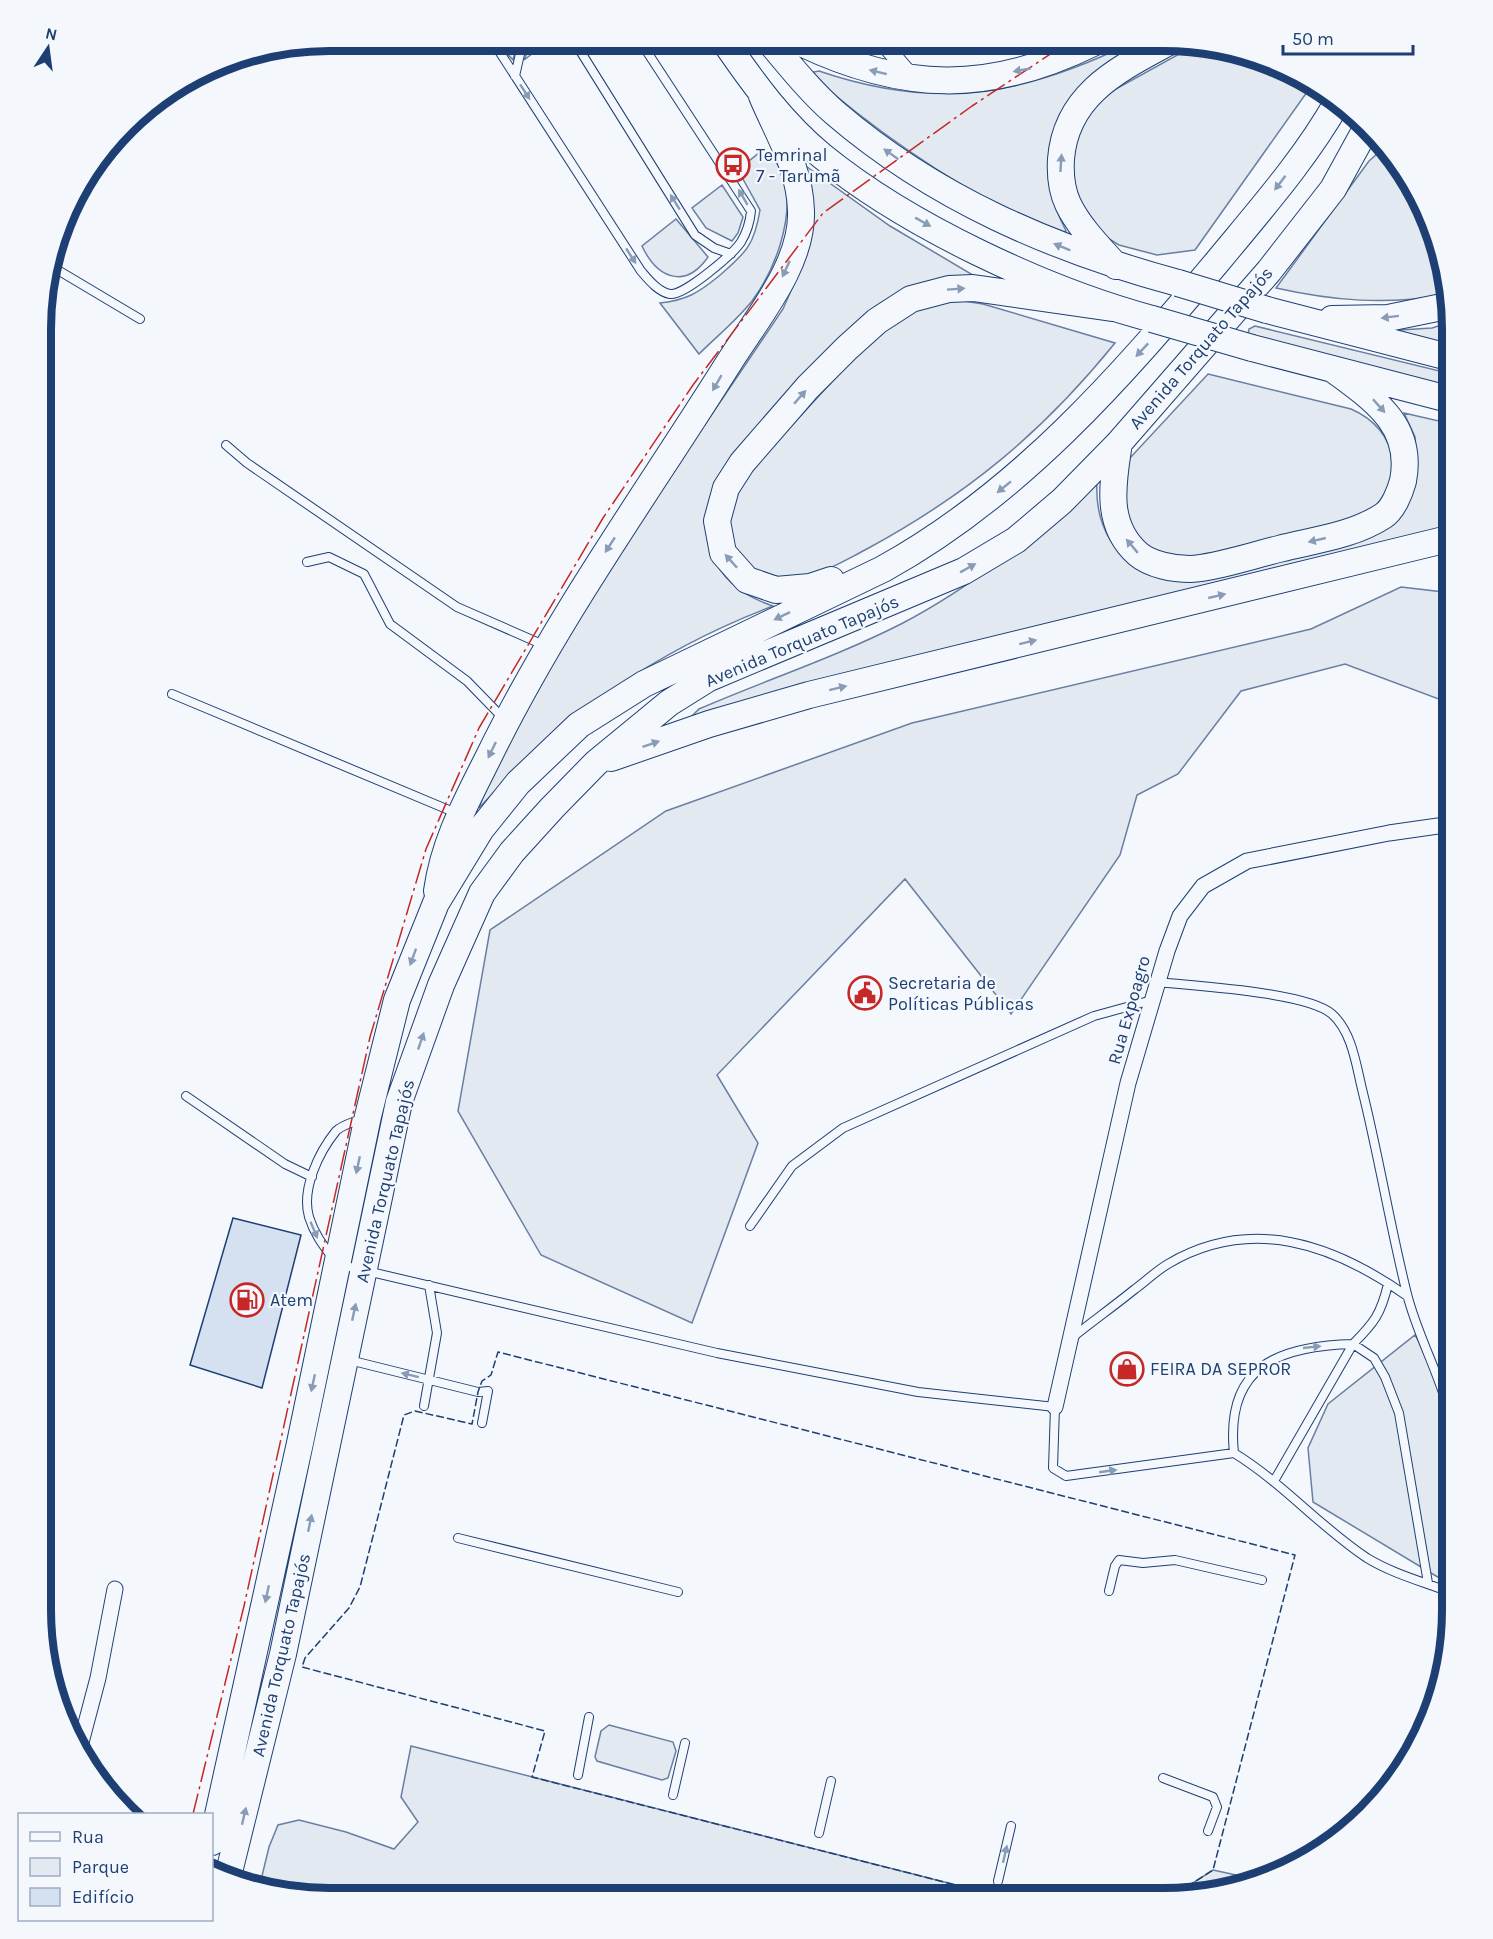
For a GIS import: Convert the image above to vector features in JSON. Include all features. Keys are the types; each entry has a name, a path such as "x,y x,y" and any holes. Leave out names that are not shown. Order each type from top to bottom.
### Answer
{"highway":[{"path":"436,903 441,862 460,815 506,721 599,562 749,334 792,255 802,212 790,155 762,96 731,51"},
{"path":"778,51 834,112 940,189 989,216 1062,248 1116,267 1301,320 1442,355"},
{"path":"818,51 876,72 915,80 965,80 1034,68 1074,51"},
{"path":"1116,267 1084,229 1068,204 1060,180 1062,146 1071,117 1090,90 1154,51"},
{"path":"762,96 821,155 868,189 922,221 995,259 1112,308"},
{"path":"1308,145 1320,99"},
{"name":"Avenida Torquato Tapajós","path":"213,1837 368,1116 397,1000 436,903 481,829 518,783 579,725 644,684 920,549 1005,487 1053,445 1156,336 1258,213 1333,108"},
{"name":"Avenida Torquato Tapajós","path":"230,1869 283,1654 399,1102 441,985 482,893 512,852 596,763 669,703 709,678 964,571 1016,540 1062,501 1119,443 1269,271 1333,189 1363,134"},
{"path":"1333,189 1374,148"},
{"path":"920,549 810,587 776,590 747,580 723,553 717,522 726,488 749,454 847,348 877,321 911,299 950,289 973,288 1112,308 1252,348 1442,397"},
{"path":"1301,320 1388,318 1441,307"},
{"path":"1119,443 1112,502 1121,534 1139,555 1159,565 1191,569 1357,530 1386,515 1401,491 1406,465 1399,431 1379,403 1334,370"},
{"path":"596,763 709,724 809,695 1442,540"}],"street":[{"path":"890,51 915,80"},
{"name":"Rua Expoagro","path":"1055,1407 1073,1337 1128,1083 1180,916 1203,886 1247,861 1389,833 1442,825"},
{"path":"82,1738 98,1677 116,1588"}],"lane":[{"path":"499,51 641,271 654,284 670,294 681,292 731,254 746,232 752,211 647,51"},
{"path":"515,76 522,51"},
{"path":"580,51 695,235 714,248 731,254"},
{"path":"57,270 140,319"},
{"path":"226,444 247,463 457,607 548,647"},
{"path":"307,562 329,557 364,574 390,624 467,681 506,721"},
{"path":"172,694 460,815"},
{"path":"1158,982 1278,997 1314,1005 1330,1012 1341,1024 1355,1060 1368,1113 1407,1296 1442,1388"},
{"path":"750,1226 792,1166 843,1128 1094,1016 1152,1000"},
{"path":"186,1096 285,1164 312,1177"},
{"path":"368,1116 338,1129 317,1163 307,1192 309,1217 318,1239 337,1264 738,1357 918,1392 1055,1407 1053,1468 1062,1475 1234,1453 1274,1481 1331,1532 1369,1559 1442,1589"},
{"path":"1073,1337 1165,1265 1191,1251 1234,1238 1276,1238 1316,1249 1388,1284 1407,1296"},
{"path":"1274,1481 1353,1344 1374,1322 1382,1309 1388,1284"},
{"path":"424,1406 437,1333 429,1285"},
{"path":"1234,1453 1232,1430 1234,1407 1264,1363 1306,1347 1340,1344 1353,1344 1374,1358 1385,1377 1400,1413 1428,1583"},
{"path":"344,1359 478,1392 488,1391 482,1423"},
{"path":"458,1538 678,1592"},
{"path":"1109,1591 1115,1566 1119,1560 1143,1563 1175,1560 1262,1580"},
{"path":"578,1775 589,1717"},
{"path":"673,1795 685,1743"},
{"path":"1163,1778 1213,1797 1217,1807 1208,1832"},
{"path":"819,1833 831,1781"},
{"path":"998,1881 1011,1826"}],"green space":[{"path":"505,51 515,51 513,60"},
{"path":"528,51 536,51 524,60"},
{"path":"1113,51 1149,51 1052,138 1049,163 1050,186 1066,231 1058,236 991,202 928,164 867,121 809,73 819,71 902,91 940,94 978,92 1015,86 1091,61"},
{"path":"1183,52 1236,60 1270,72 1308,91 1195,250 1157,255 1119,245 1106,237 1077,201 1070,172 1077,130 1103,96"},
{"path":"765,148 778,164 786,184 786,214 780,246 768,275 752,301 699,354 660,303 685,298 698,291 719,276 747,248 755,233 760,210 738,170"},
{"path":"1379,153 1405,190 1421,223 1433,257 1440,296 1381,301 1339,299 1276,288 1369,161"},
{"path":"803,164 890,226 983,281 905,293 881,303 859,320 837,342 729,462 716,484 708,506 706,530 712,555 729,581 745,593 773,606 689,643 614,689 544,744 479,808 490,777 534,688 645,513 783,309 800,270"},
{"path":"722,185 743,217 738,233 732,241 706,228 692,208"},
{"path":"676,219 708,257 690,274 681,276 672,276 655,266 642,246"},
{"path":"957,300 983,304 1115,343 1031,434 1001,460 937,507 865,550 813,575 787,580 773,579 753,571 739,556 726,532 741,480 867,344 916,307"},
{"path":"1442,325 1442,347 1399,336 1400,330 1432,328"},
{"path":"1255,326 1442,372 1442,386 1248,335 1249,329"},
{"path":"1208,374 1351,409 1367,418 1380,430 1388,444 1392,458 1392,474 1387,489 1378,503 1364,516 1195,557 1183,558 1159,553 1139,540 1120,508 1129,459"},
{"path":"1404,413 1442,422 1442,534 686,722 699,709 851,647 928,609 1003,559 1097,482 1098,508 1105,530 1117,550 1136,567 1359,539 1417,464 1415,437"},
{"path":"1401,587 1442,592 1442,700 1345,664 1241,691 1178,774 1137,795 1120,855 1011,1014 905,879 717,1075 758,1143 692,1323 541,1255 458,1111 490,930 666,811 912,723 1311,629"},
{"path":"1415,1335 1442,1385 1442,1579 1313,1502 1308,1448 1328,1404"},
{"path":"609,1725 673,1742 676,1751 668,1778 662,1780 597,1761 595,1757 601,1731"},
{"path":"411,1746 968,1888 329,1888 293,1886 261,1880 269,1847 278,1825 299,1820 346,1832 394,1849 418,1822 401,1797"},
{"path":"1213,1870 1243,1877 1218,1883 1187,1887"}],"building":[{"name":"Atem","path":"233,1218 301,1235 262,1388 190,1365"}],"fence":[{"path":"968,1888 532,1777 545,1731 302,1667 305,1658 349,1608 360,1587 404,1415 415,1411 472,1424 478,1392 482,1381 491,1375 498,1352 1295,1555 1213,1870 1187,1887"},
{"path":"1150,1888 1161,1888"}],"power":[{"path":"193,1813 244,1606 370,1037 426,849 479,728 603,518 693,385 823,213 972,106 1055,51"}],"place":[{"name":"Temrinal 7 - Tarumã","path":"733,165"},
{"name":"Secretaria de Políticas Públicas","path":"865,993"},
{"name":"Atem","path":"247,1300"},
{"name":"FEIRA DA SEPROR","path":"1127,1369"}]}
